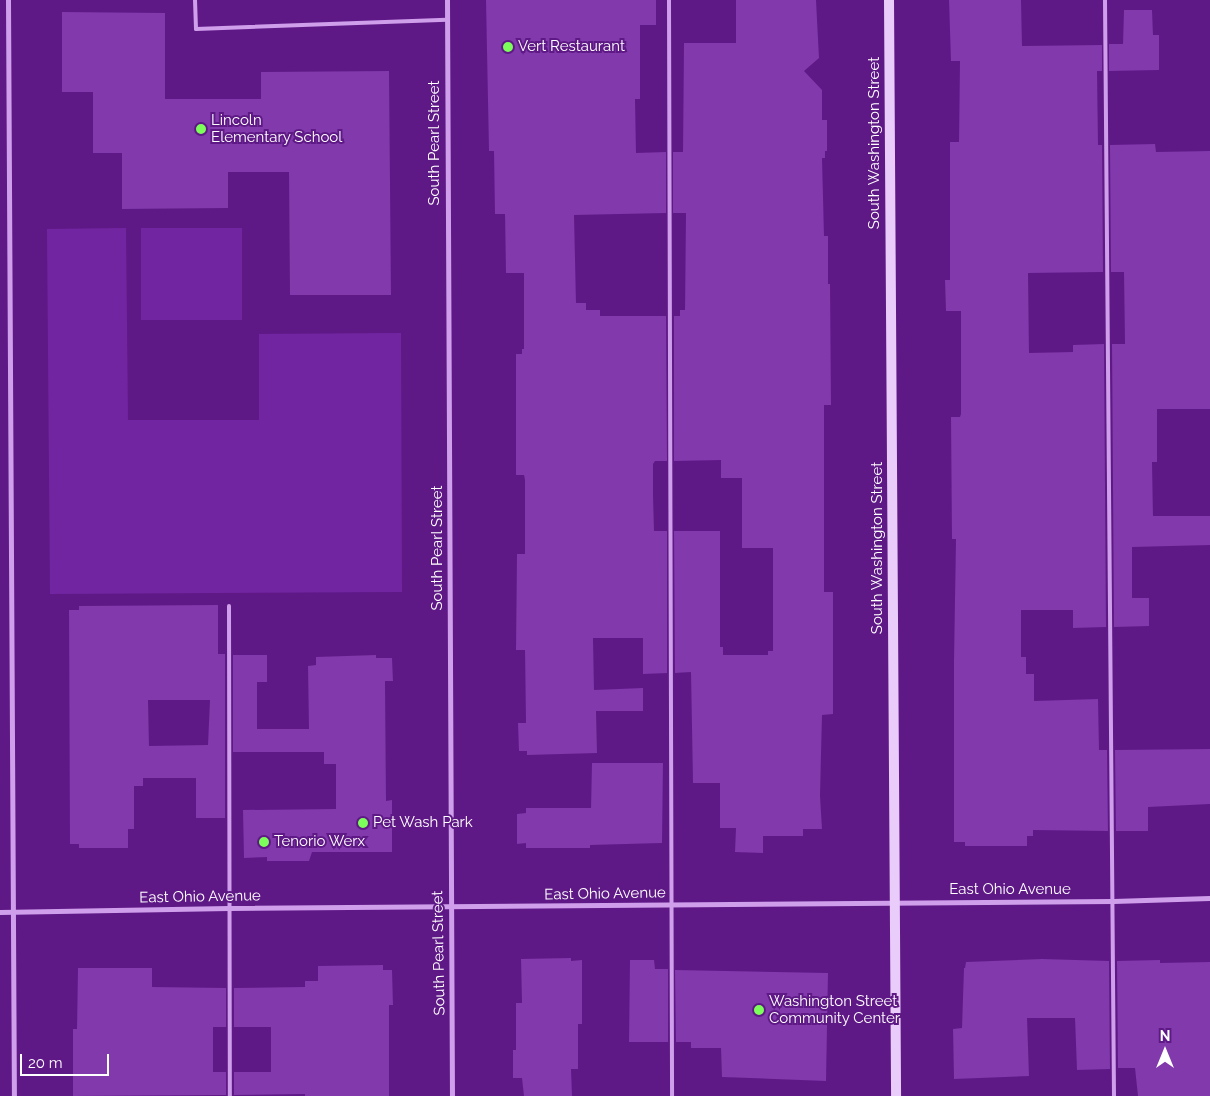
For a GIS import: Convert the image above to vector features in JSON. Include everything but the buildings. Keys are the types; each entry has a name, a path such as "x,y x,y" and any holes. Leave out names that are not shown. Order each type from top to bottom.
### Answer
{"street":[{"path":"8,0 14,1096"},
{"name":"South Pearl Street","path":"448,0 452,1096"},
{"name":"South Washington Street","path":"889,0 896,1096"},
{"name":"East Ohio Avenue","path":"0,912 229,908 1113,902 1210,898"}],"lane":[{"path":"195,0 196,29 447,20"},
{"path":"669,0 672,1096"},
{"path":"1105,0 1114,1096"},
{"path":"229,606 230,1096"}],"shaded area":[{"path":"126,228 128,420 259,420 259,334 401,333 402,592 50,594 47,229"},
{"path":"141,228 242,228 242,320 141,320"}],"place":[{"name":"Vert Restaurant","path":"508,47"},
{"name":"Lincoln Elementary School","path":"201,129"},
{"name":"Pet Wash Park","path":"363,823"},
{"name":"Tenorio Werx","path":"264,842"},
{"name":"Washington Street Community Center","path":"759,1010"}]}
